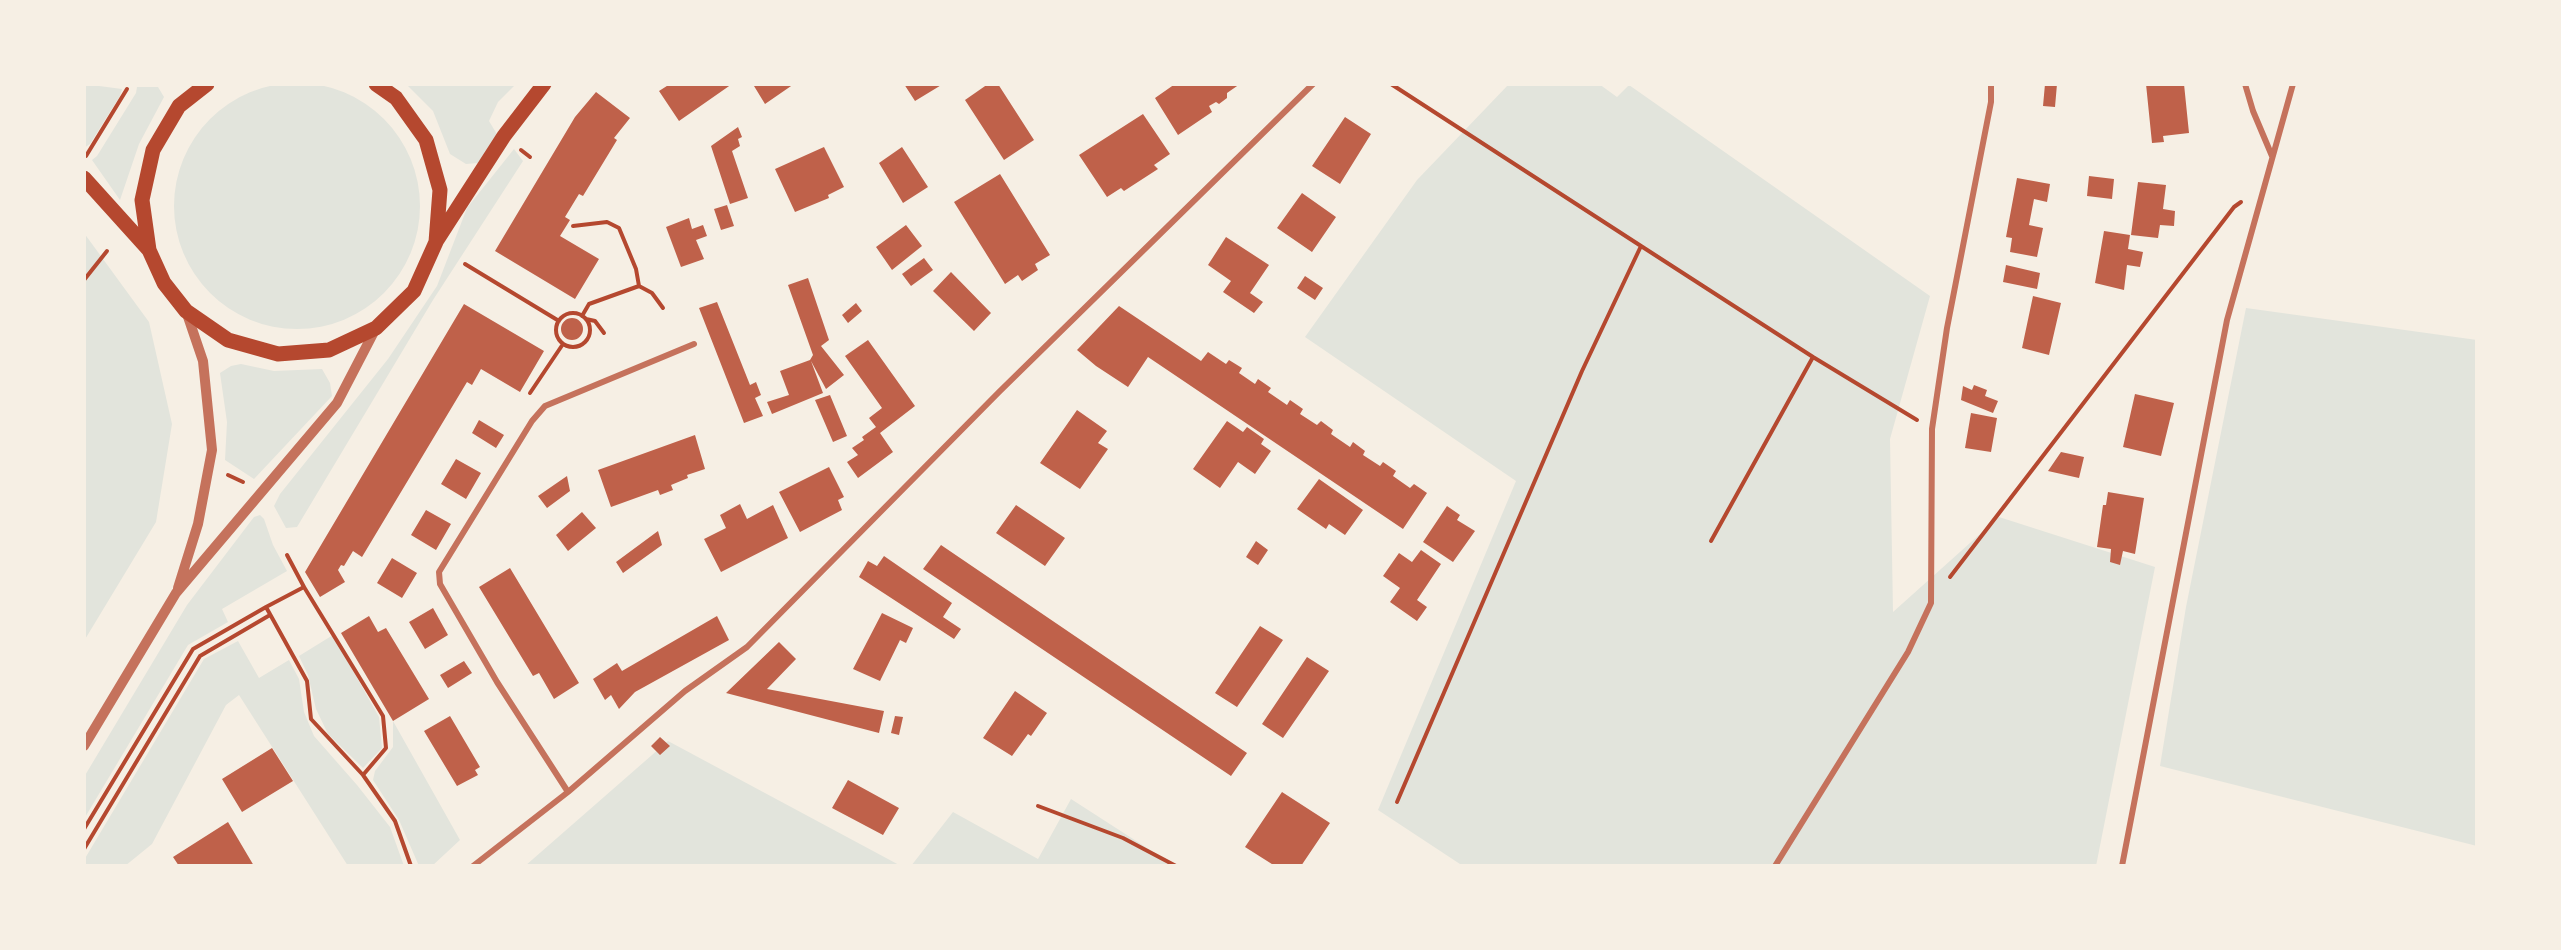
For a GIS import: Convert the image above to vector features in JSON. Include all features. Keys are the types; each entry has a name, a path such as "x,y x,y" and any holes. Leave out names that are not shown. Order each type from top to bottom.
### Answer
{"main road":[{"path":"207,84 179,106 153,150 142,200 149,250 164,283 186,311 228,340 278,354 329,350 376,328 414,291 436,242 504,136 544,84"},
{"path":"376,84 396,98 426,140 441,190 436,242"},
{"path":"84,178 149,250"}],"street":[{"path":"473,866 568,792 685,692 747,648 999,392 1312,84"},
{"path":"1775,866 1908,652 1931,603 1932,429 1947,328 1991,102 1990,84"},
{"path":"2245,84 2253,111 2272,156"},
{"path":"2122,866 2228,320 2293,84"},
{"path":"176,592 198,524 212,450 203,362 186,311"},
{"path":"84,746 176,592 337,403 376,328"},
{"path":"568,792 497,682 440,584 439,572 544,406 694,344"}],"path":[{"path":"1391,84 1813,357 1932,429"},
{"path":"86,156 128,89"},
{"path":"1931,603 2234,207 2264,186"},
{"path":"573,226 607,222 619,228 636,269 639,286"},
{"path":"1397,802 1582,370 1641,246"},
{"path":"84,280 107,251"},
{"path":"465,264 559,321"},
{"path":"604,333 595,321 584,317 570,314 559,321 556,335 562,344 573,348 587,340 590,329 584,317 589,304 639,286 652,293 663,308"},
{"path":"528,396 562,344"},
{"path":"1711,541 1813,357"},
{"path":"208,466 248,485 258,496"},
{"path":"287,555 383,716 386,748 363,775"},
{"path":"84,829 193,649 304,586"},
{"path":"266,607 307,681 311,719 363,775 395,820 411,866"},
{"path":"84,849 200,656 270,615"},
{"path":"1038,806 1123,838 1176,866"}],"shaded area":[{"path":"309,83 333,88 355,97 366,103 384,119 400,137 411,159 418,182 420,206 418,230 411,253 400,275 384,293 366,309 333,324 309,329 285,329 261,324 228,309 194,275 183,253 176,230 174,194 179,170 194,137 228,103 250,92 273,85"},
{"path":"84,84 122,89 90,144 84,148"},
{"path":"406,84 516,84 498,102 489,121 498,136 478,163 466,164 450,154 433,111"},
{"path":"1509,84 1599,84 1617,97 1629,85 1930,296 1890,439 1893,612 1999,517 2155,567 2096,866 1463,866 1378,810 1516,481 1305,337 1417,180"},
{"path":"137,87 158,87 164,97 139,144 120,200 92,160 97,156 136,93"},
{"path":"514,149 523,161 433,300 297,527 286,528 274,506 280,494 388,359 437,286 467,208"},
{"path":"84,233 149,322 172,424 156,522 84,641"},
{"path":"2246,308 2477,340 2477,846 2160,766 2186,607"},
{"path":"241,364 274,371 322,369 330,383 332,396 254,479 225,460 227,422 220,373 231,366"},
{"path":"260,515 264,519 273,545 287,571 222,609 228,622 188,645 84,819 84,777 187,605 254,517"},
{"path":"333,635 379,717 382,748 363,768 328,734 316,709 308,675 299,656"},
{"path":"238,641 259,678 289,660 299,679 304,712 314,736 390,827 404,866 348,866 239,695 226,705 152,844 125,866 84,866 84,860 204,659"},
{"path":"393,721 460,840 432,866 419,866 399,820 373,780 375,771 393,747"},
{"path":"668,741 901,866 525,866"},
{"path":"1071,799 1175,866 911,866 953,812 1038,859"}],"building":[{"path":"670,84 732,84 679,121 659,91"},
{"path":"757,84 794,84 765,104 754,86"},
{"path":"904,84 943,84 915,101"},
{"path":"988,84 998,84 1034,140 1004,160 965,100"},
{"path":"1175,84 1240,84 1227,93 1227,98 1219,104 1216,102 1209,106 1212,112 1178,135 1155,98"},
{"path":"2045,84 2057,84 2055,107 2043,106"},
{"path":"2146,84 2184,84 2189,133 2163,136 2164,142 2152,143"},
{"path":"596,92 630,118 614,138 617,140 583,196 579,194 565,217 570,220 560,236 599,259 575,299 495,251 575,117"},
{"path":"1143,114 1170,154 1154,165 1158,169 1124,191 1121,188 1107,197 1079,155"},
{"path":"1345,117 1371,134 1340,184 1312,166"},
{"path":"738,127 742,137 738,139 740,146 732,151 748,198 730,204 711,146"},
{"path":"824,147 844,187 828,195 829,198 795,212 775,169"},
{"path":"902,147 928,187 903,203 879,163"},
{"path":"1000,174 1050,255 1035,264 1038,270 1022,281 1018,275 1005,284 954,202"},
{"path":"2089,176 2114,179 2112,199 2087,196"},
{"path":"2017,178 2050,184 2047,202 2034,199 2029,225 2043,228 2037,257 2010,252 2012,238 2006,237"},
{"path":"2138,182 2166,185 2163,209 2175,211 2174,226 2160,225 2158,238 2131,235"},
{"path":"1302,193 1336,217 1312,252 1277,228"},
{"path":"727,205 734,226 721,230 714,209"},
{"path":"689,218 692,229 703,225 707,236 696,240 704,259 681,267 666,227"},
{"path":"906,225 922,246 892,270 876,247"},
{"path":"2104,231 2130,235 2128,249 2143,252 2140,267 2127,265 2124,290 2095,283"},
{"path":"1226,237 1269,265 1250,293 1263,302 1254,313 1223,292 1231,281 1208,265"},
{"path":"924,258 933,270 911,286 902,274"},
{"path":"2006,265 2040,273 2037,289 2003,282"},
{"path":"951,272 991,313 974,331 933,291"},
{"path":"1305,276 1323,288 1315,300 1297,288"},
{"path":"808,278 829,340 821,346 844,375 826,389 811,361 823,393 772,414 767,402 789,395 780,371 810,360 813,355 788,285"},
{"path":"2033,296 2061,303 2049,355 2022,348"},
{"path":"717,302 750,385 756,382 761,395 755,398 763,416 744,423 699,308"},
{"path":"856,303 862,311 848,323 842,315"},
{"path":"464,304 544,351 520,392 481,369 472,385 467,382 362,557 353,551 344,566 341,565 338,570 345,582 320,597 305,572"},
{"path":"1119,306 1201,361 1208,352 1226,364 1229,360 1242,368 1239,373 1255,384 1258,379 1271,388 1268,392 1287,405 1290,400 1303,409 1300,414 1317,425 1321,421 1333,430 1331,434 1350,447 1353,442 1365,451 1363,455 1380,466 1383,462 1396,471 1393,476 1410,488 1414,484 1427,493 1403,529 1148,357 1128,387 1096,366 1077,350"},
{"path":"572,318 580,321 583,329 580,337 572,340 564,337 561,329 564,321"},
{"path":"868,340 915,406 880,433 893,452 858,478 847,462 858,455 852,448 864,440 862,437 876,427 869,418 882,408 845,356"},
{"path":"1974,385 1987,390 1985,396 1998,401 1993,413 1961,400 1963,386 1972,390"},
{"path":"2135,394 2174,403 2161,456 2123,447"},
{"path":"830,395 847,436 833,442 815,400"},
{"path":"1077,410 1107,431 1098,443 1108,449 1080,489 1040,463"},
{"path":"1971,413 1997,418 1991,452 1965,448"},
{"path":"479,420 504,435 496,448 472,433"},
{"path":"1227,421 1243,432 1247,427 1264,439 1261,444 1271,451 1255,474 1238,462 1220,488 1193,469"},
{"path":"695,435 705,469 687,475 688,478 671,485 673,490 660,495 658,490 611,507 598,470"},
{"path":"2061,452 2084,457 2079,478 2048,471"},
{"path":"456,459 481,473 466,499 441,484"},
{"path":"829,467 844,497 838,500 842,510 800,532 779,492"},
{"path":"567,476 570,491 547,508 538,496"},
{"path":"1319,479 1363,510 1345,535 1329,524 1326,529 1297,509"},
{"path":"2108,492 2144,498 2135,554 2123,551 2120,565 2110,562 2111,549 2097,547 2103,505 2106,505"},
{"path":"740,504 747,519 773,505 788,538 721,572 704,539 726,528 720,515"},
{"path":"1016,505 1065,538 1045,566 996,533"},
{"path":"1447,506 1460,515 1457,520 1475,531 1453,562 1423,542"},
{"path":"426,510 451,524 436,550 411,535"},
{"path":"582,512 596,528 568,551 556,535"},
{"path":"658,531 662,545 623,573 616,562"},
{"path":"1256,541 1268,550 1258,565 1246,557"},
{"path":"941,545 1247,753 1231,776 923,569"},
{"path":"1421,550 1441,564 1417,600 1427,607 1417,621 1390,602 1400,588 1383,576 1399,553 1412,562"},
{"path":"884,556 952,603 943,617 961,629 954,639 859,577 868,561 877,566"},
{"path":"392,558 417,573 402,598 377,583"},
{"path":"510,568 579,683 554,699 539,673 533,676 479,587"},
{"path":"433,608 448,635 425,649 409,622"},
{"path":"882,613 913,628 906,643 900,640 880,681 853,669"},
{"path":"369,616 378,632 386,628 429,699 393,721 341,633"},
{"path":"717,616 729,640 635,692 619,709 611,695 605,700 593,679 617,663 622,671"},
{"path":"1260,626 1283,640 1237,707 1215,693"},
{"path":"779,642 796,659 767,689 884,711 879,733 726,693"},
{"path":"1307,657 1329,671 1283,738 1262,724"},
{"path":"464,661 472,673 448,688 440,675"},
{"path":"1015,691 1047,713 1031,736 1028,734 1012,756 983,738"},
{"path":"450,716 480,767 475,770 478,775 457,786 424,731"},
{"path":"895,716 903,717 899,735 891,733"},
{"path":"660,737 670,746 660,755 651,746"},
{"path":"272,748 293,781 242,812 222,779"},
{"path":"848,780 899,808 883,835 832,808"},
{"path":"1282,792 1330,823 1301,866 1275,866 1245,847"},
{"path":"228,822 254,866 179,866 173,857"}]}
